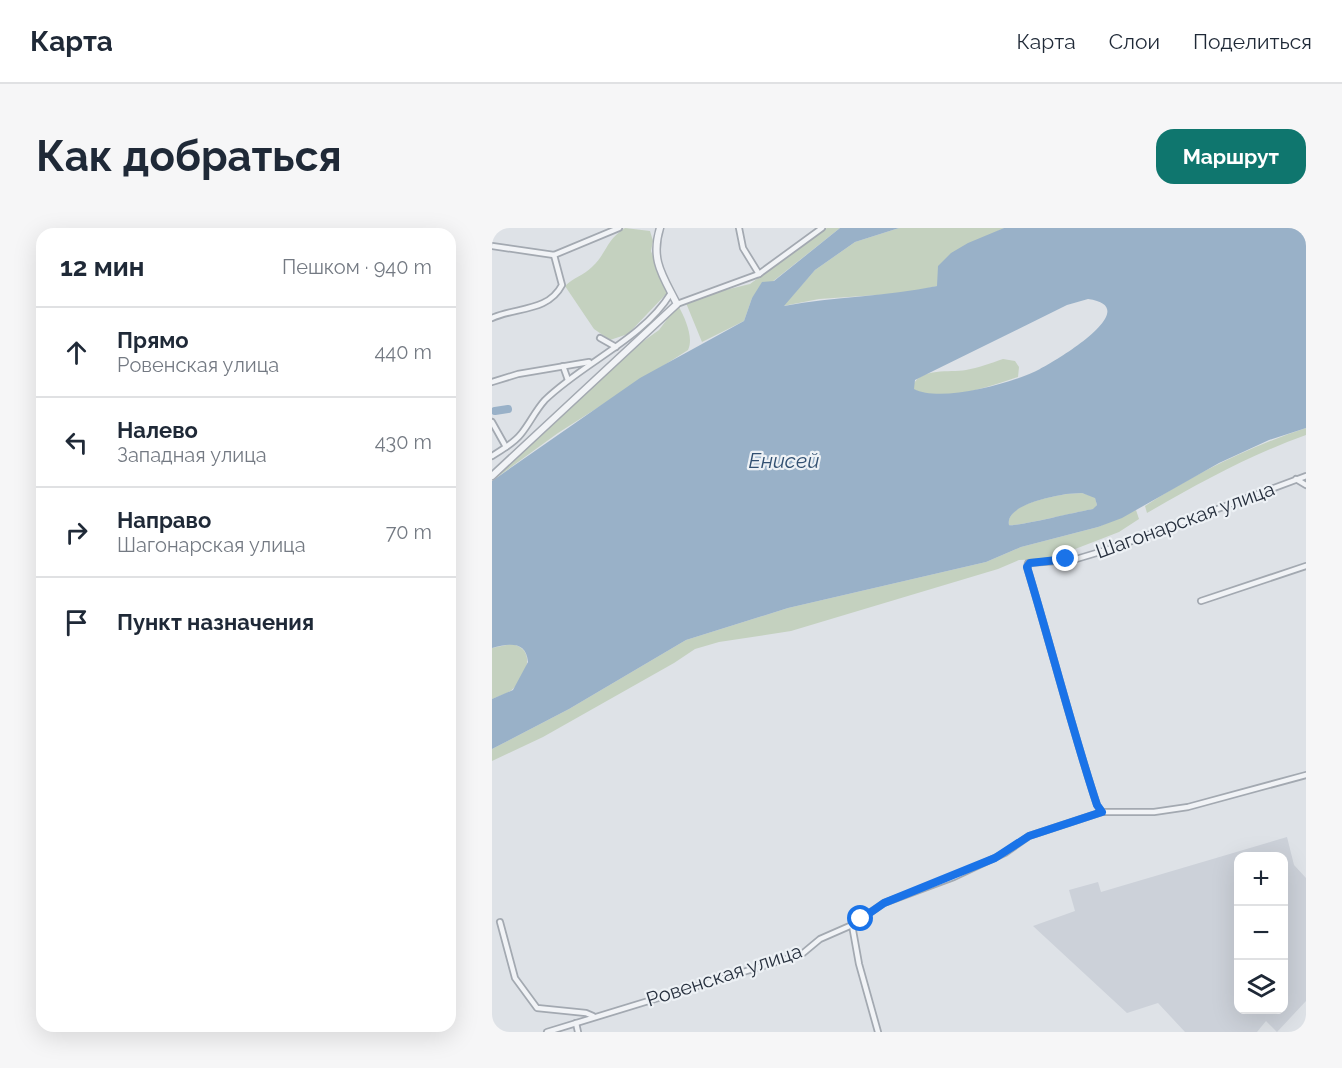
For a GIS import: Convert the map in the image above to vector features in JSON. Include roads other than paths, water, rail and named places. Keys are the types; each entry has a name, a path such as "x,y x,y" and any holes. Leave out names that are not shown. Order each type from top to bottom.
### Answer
{"street":[{"path":"492,246 554,255 619,228"},
{"path":"660,228 655,245 656,257 677,304"},
{"path":"739,228 743,248 759,274"},
{"path":"492,476 677,304 759,274 822,228"},
{"path":"492,318 550,301 562,285 554,255"},
{"path":"492,456 521,435 532,414 568,380 654,315 671,293"},
{"path":"600,338 615,346"},
{"path":"492,382 592,361"},
{"path":"563,366 568,380"},
{"path":"492,422 506,447"},
{"path":"513,441 522,450"},
{"name":"Шагонарская улица","path":"1102,812 1097,805 1060,688 1028,564 1073,560 1113,548 1306,476"},
{"path":"1296,479 1306,485"},
{"path":"1201,601 1306,566"},
{"name":"Ровенская улица","path":"547,1032 801,954 820,939 852,925 884,903 995,858 1029,836 1102,812 1154,812 1188,807 1306,775"},
{"path":"500,922 515,978 537,1008 586,1012 593,1016"},
{"path":"852,925 859,964 878,1032"},
{"path":"576,1023 578,1032"}],"water":[{"name":"Енисей","path":"840,228 899,228 855,242 815,270 784,306 937,286 938,266 951,253 1004,228 1306,228 1306,428 1269,440 1219,463 1122,518 1098,527 1021,547 986,562 788,608 686,640 569,709 492,749 492,699 513,690 528,662 524,650 515,645 492,648 492,481 640,378 744,321 752,298 762,282 774,281","holes":["1088,299 1103,304 1107,312 1102,323 1077,346 1040,369 1013,380 959,393 926,393 914,389 915,380 1067,305","1082,493 1095,498 1097,505 1093,509 1009,525 1010,518 1021,507 1066,494"]}],"waterway":[{"path":"495,411 508,409"}]}
